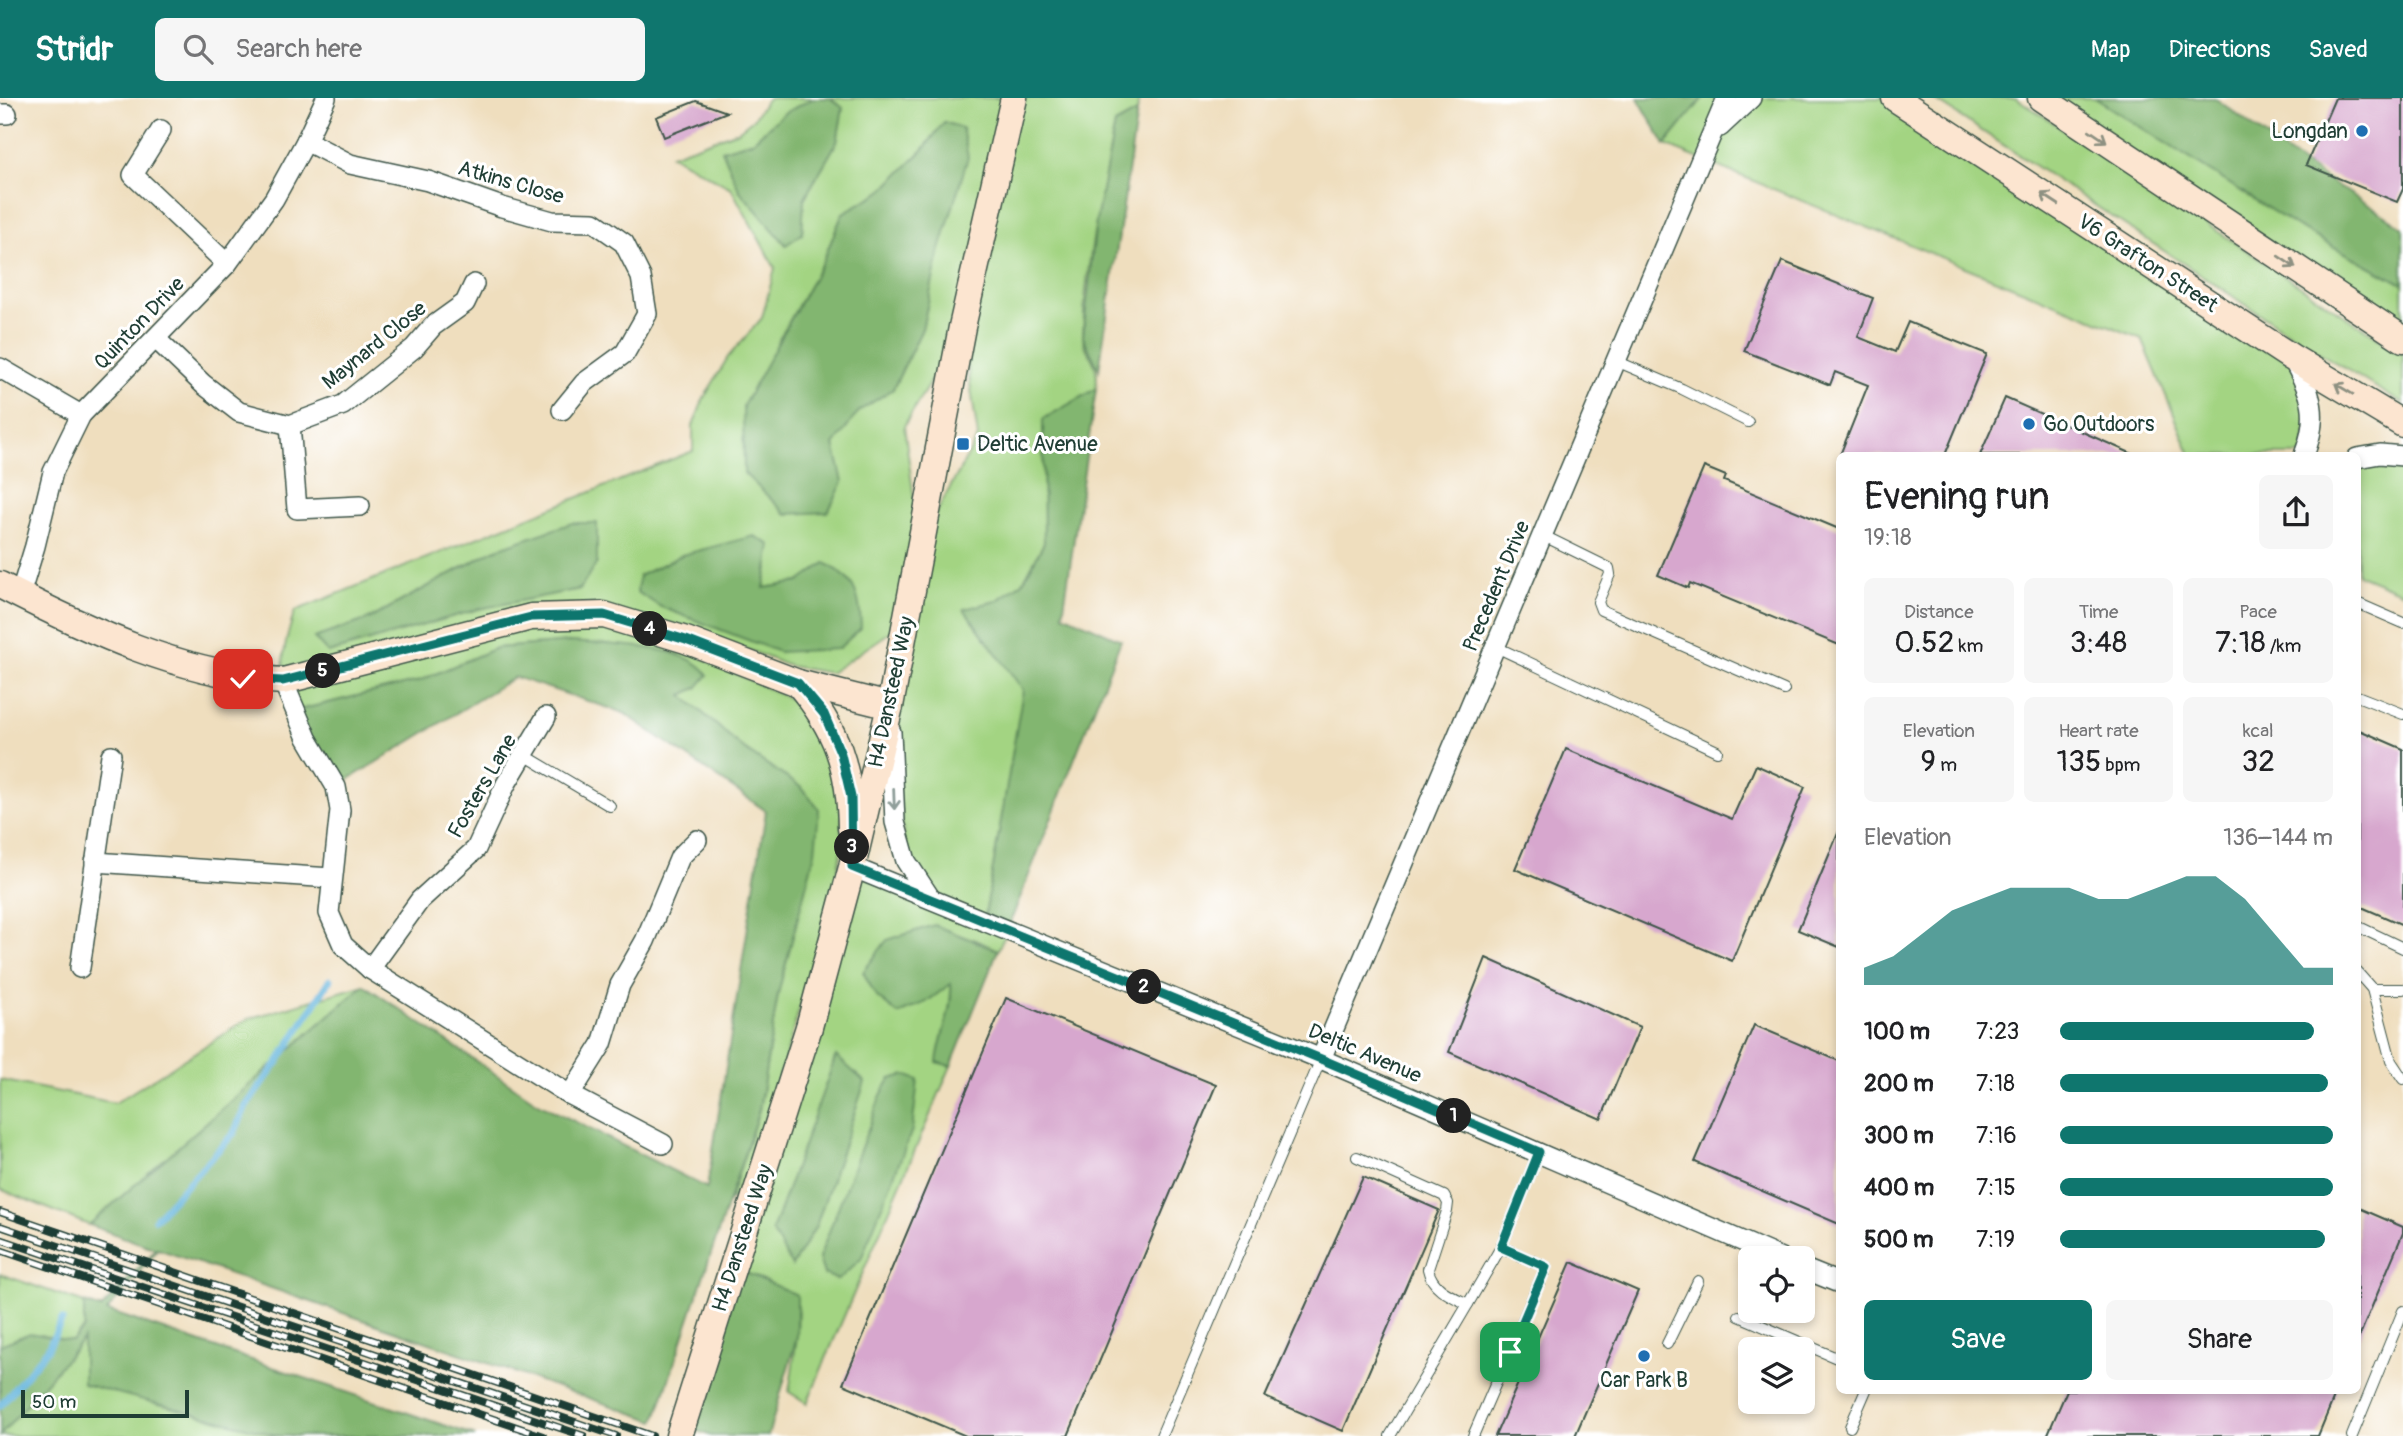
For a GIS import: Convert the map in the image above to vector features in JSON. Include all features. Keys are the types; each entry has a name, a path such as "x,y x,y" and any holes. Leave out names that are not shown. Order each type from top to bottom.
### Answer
{"street":[{"name":"Quinton Drive","path":"10,590 35,546 52,472 81,415 227,264 274,199 326,98"},
{"name":"H4 Dansteed Way","path":"679,1436 809,1027 852,867 890,706 962,327 1014,98"},
{"name":"Precedent Drive","path":"1321,1059 1727,98"},
{"name":"Precedent Drive","path":"1714,133 1751,98"},
{"name":"V6 Grafton Street","path":"1895,98 2291,357 2403,424"},
{"path":"2041,98 2403,339"},
{"path":"161,130 127,171 227,264"},
{"name":"Atkins Close","path":"306,141 351,164 428,181 502,207 552,221 594,222 624,243 642,277 647,314 625,353 584,383 562,410"},
{"name":"Maynard Close","path":"290,425 343,405 414,348 433,326 465,303 474,284"},
{"path":"2345,301 2403,322"},
{"path":"156,339 203,384 239,412 290,425 297,509 360,506"},
{"path":"2291,357 2309,389 2314,413 2313,433 2305,452"},
{"path":"0,368 81,415"},
{"path":"2361,457 2380,454 2403,456"},
{"path":"10,590 133,648 243,679 283,681 531,617 604,615 686,640 798,683 890,706 895,822 905,861 929,896"},
{"path":"283,681 307,738 336,787 340,810 329,913 343,945 370,969 570,1095 663,1144"},
{"path":"798,683 824,714 841,754 851,797 852,867"},
{"name":"Fosters Lane","path":"370,969 419,900 476,849 506,784 526,756 547,717"},
{"path":"80,968 111,754"},
{"path":"570,1095 602,1044 620,985 645,941 680,857 697,840"},
{"path":"95,862 331,878"},
{"name":"Deltic Avenue","path":"852,867 929,896 1321,1059 1754,1246"},
{"path":"1815,1273 1836,1282"}],"lane":[{"path":"1616,361 1682,389 1748,422"},
{"path":"1542,535 1609,568 1610,574 1598,603 1601,610 1784,690"},
{"path":"2361,605 2403,623"},
{"path":"1494,646 1717,751"},
{"path":"2361,698 2403,715"},
{"path":"526,756 610,806"},
{"path":"2361,928 2403,948"},
{"path":"2361,977 2372,989 2391,1061 2403,1079"},
{"path":"2372,989 2403,989"},
{"path":"1161,1436 1321,1059"},
{"path":"1390,1436 1501,1247 1539,1152"},
{"path":"1357,1157 1444,1196 1448,1203 1447,1211 1427,1269 1429,1278 1444,1293 1468,1304"},
{"path":"1473,1436 1546,1267 1501,1247"},
{"path":"1667,1344 1698,1281"},
{"path":"2352,1436 2403,1311"},
{"path":"1755,1323 1836,1358"},
{"path":"1850,1427 1864,1394"}],"green space":[{"path":"768,98 814,98 784,113 753,141 723,150 738,183 751,202 770,217 802,234 804,199 837,142 843,108 830,98 1139,98 1137,112 1115,124 1091,254 1083,340 1096,370 1096,389 1043,419 1044,543 1023,582 996,601 965,610 1024,690 984,921 1007,931 998,950 973,939 926,1002 951,983 950,1005 938,1062 951,1066 807,1403 789,1392 797,1337 798,1306 733,1267 852,867 928,896 906,861 890,706 905,622 830,673 789,666 689,626 608,615 795,701 811,714 843,789 841,850 837,876 785,1059 739,1197 730,1200 759,1110 778,994 802,788 744,749 681,695 697,688 679,654 570,642 496,648 419,681 295,711 286,684 283,661 295,611 693,451 693,426 703,400 728,357 762,318 775,268 731,188 671,155 738,131 753,119","holes":["944,123 939,253 922,329 893,389 859,410 834,445 843,482 777,343 823,261 843,213 882,191 923,150","962,328 978,437 920,542 904,426","716,548 769,564 764,588 799,582 779,652 639,576 682,555","494,550 580,589 315,638 369,619","835,1057 816,1226 792,1265 815,1119","847,1188 824,1274 819,1258"]},
{"path":"814,98 830,98 843,108 837,142 804,199 802,234 786,245 739,190 722,150 753,141 784,113"},
{"path":"1638,98 1703,98 1665,145"},
{"path":"1703,98 1727,98 1715,130 1751,98 1893,98 2291,357 2309,389 2304,452 2190,452 2142,339 1665,145"},
{"path":"1932,98 2016,98 2403,354 2403,404 2310,347"},
{"path":"2041,98 2095,98 2299,228 2403,284 2403,322 2345,301"},
{"path":"2095,98 2215,98 2300,162 2403,227 2403,284 2299,228"},
{"path":"1137,112 1099,370 1083,337 1096,221 1115,124"},
{"path":"944,122 962,128 968,157 939,253 922,329 893,389 859,411 834,445 843,482 828,512 786,514 744,473 743,406 823,261 843,213 882,191 923,150"},
{"path":"1096,389 1063,614 1121,640 1007,931 984,921 1023,690 964,609 996,601 1023,582 1044,543 1043,419"},
{"path":"2403,456 2403,593 2361,576 2361,458"},
{"path":"572,523 597,523 597,563 580,589 479,609 328,653 314,638 369,619 494,550"},
{"path":"754,536 771,545 764,588 799,582 825,563 844,575 854,589 861,628 838,649 779,652 661,607 637,592 639,576 682,555"},
{"path":"570,642 624,645 665,651 698,665 708,675 697,688 682,695 744,749 802,788 819,809 815,852 778,994 759,1110 655,1421 158,1249 107,1311 476,1436 280,1436 83,1384 83,1339 0,1436 0,1345 30,1333 72,1341 84,1328 84,1303 101,1309 156,1249 89,1225 364,985 538,1103 707,1188 766,811 624,713 515,677 336,787 295,711 419,681 496,648"},
{"path":"934,925 998,950 951,1066 937,1062 950,1004 951,984 926,1002 898,1014 876,996 863,972 887,940"},
{"path":"364,985 89,1225 0,1189 0,1080 115,1103 248,1019"},
{"path":"836,1056 865,1082 816,1226 792,1266 772,1231"},
{"path":"905,1075 918,1080 912,1130 861,1259 838,1280 824,1274 819,1258 881,1095 890,1079"},
{"path":"733,1267 797,1295 797,1337 768,1436 711,1436 682,1425"},
{"path":"0,1274 472,1436 0,1436"}],"building":[{"name":"Longdan","path":"2335,98 2403,98 2403,189 2397,202 2306,165"},
{"path":"696,101 727,112 664,137 656,117"},
{"path":"1782,261 1873,298 1858,337 1895,352 1908,322 1987,354 1946,452 1841,452 1868,385 1835,372 1830,385 1744,351"},
{"name":"Go Outdoors","path":"2005,398 2128,452 1981,452"},
{"path":"1704,467 1726,476 1724,481 1836,528 1836,644 1690,583 1688,588 1658,575"},
{"path":"2361,731 2403,749 2403,925 2361,907"},
{"path":"1566,749 1732,819 1756,765 1805,787 1732,961 1515,869"},
{"path":"1836,838 1836,946 1798,930"},
{"path":"1486,958 1640,1027 1601,1119 1449,1052"},
{"path":"1006,998 1216,1085 1068,1436 966,1436 843,1384"},
{"path":"1754,1025 1836,1060 1836,1223 1695,1162"},
{"path":"1363,1177 1439,1210 1343,1431 1265,1397"},
{"path":"2361,1209 2403,1227 2403,1233 2361,1333"},
{"path":"1571,1262 1638,1291 1575,1436 1495,1436"},
{"path":"2065,1394 2335,1394 2318,1436 2047,1436"}],"waterway":[{"path":"155,1219 234,1133 246,1106 278,1062 330,980"},
{"path":"0,1406 47,1350 62,1320"}],"railway":[{"path":"0,1212 652,1436"},
{"path":"0,1226 616,1436"},
{"path":"0,1239 584,1436"},
{"path":"0,1250 543,1436"}],"place":[{"name":"Longdan","path":"2362,131"},
{"name":"Go Outdoors","path":"2029,424"},
{"name":"Deltic Avenue","path":"963,444"},
{"name":"Car Park B","path":"1644,1356"}],"route":[{"path":"243,679 283,681 531,617 604,615 686,640 798,683 824,714 841,754 851,797 852,867 929,896 1539,1152 1501,1247 1546,1267 1510,1352"}]}
